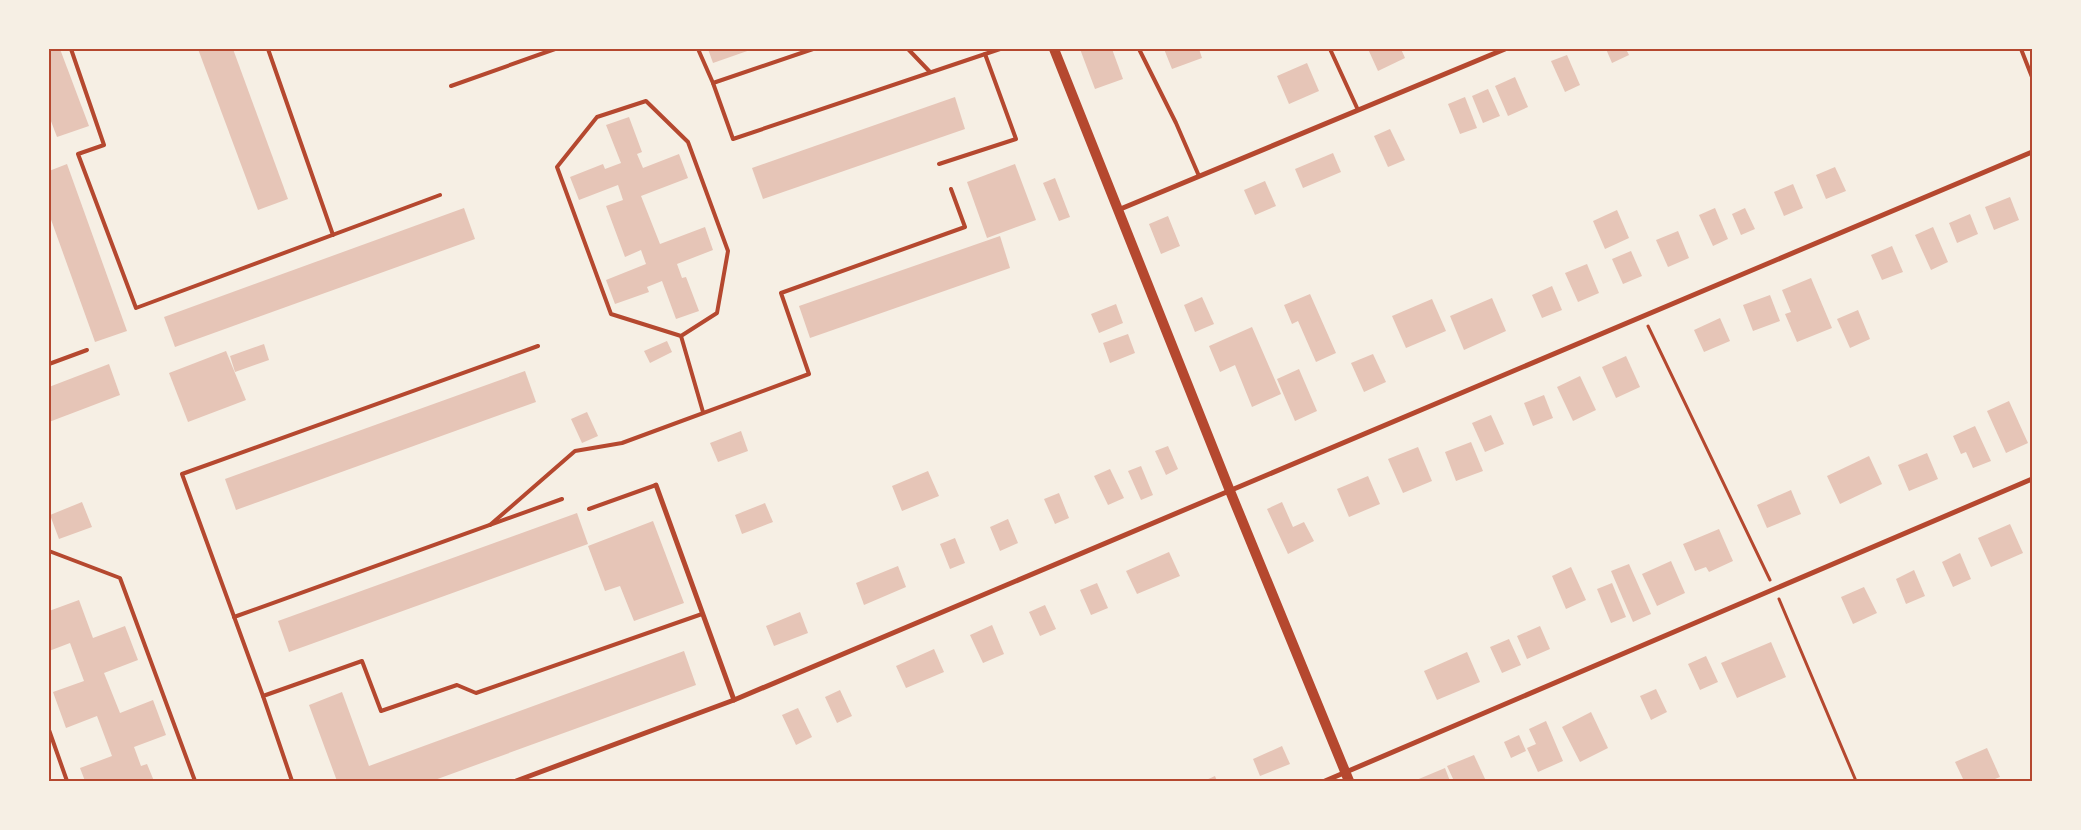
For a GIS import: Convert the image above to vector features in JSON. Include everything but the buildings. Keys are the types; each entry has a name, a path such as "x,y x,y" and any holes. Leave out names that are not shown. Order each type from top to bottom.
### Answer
{"main road":[{"path":"1054,49 1230,491 1347,777"}],"street":[{"path":"1118,210 1505,49"},
{"path":"516,781 734,700 2032,152"},
{"path":"1325,781 1347,777 1774,589 2032,479"},
{"path":"656,485 734,700"}],"lane":[{"path":"71,49 104,145 78,154 136,308 440,196"},
{"path":"268,49 333,235"},
{"path":"450,86 555,49"},
{"path":"698,49 713,83 733,139 1000,49"},
{"path":"713,83 813,49"},
{"path":"908,49 930,72"},
{"path":"1139,49 1176,123 1199,176"},
{"path":"1330,49 1358,110"},
{"path":"2021,49 2032,77"},
{"path":"939,164 1016,139 985,54"},
{"path":"646,101 688,142 728,251 717,313 681,336 611,314 556,167 597,117 646,101"},
{"path":"490,525 575,452 622,443 809,374 781,294 965,227 951,189"},
{"path":"681,336 703,412"},
{"path":"292,781 182,474 538,346"},
{"path":"49,364 87,350"},
{"path":"589,509 656,485"},
{"path":"234,618 562,499"},
{"path":"49,551 120,578 195,781"},
{"path":"263,696 362,661 381,711 457,685 476,693 702,614"},
{"path":"49,730 67,781"}],"path":[{"path":"1643,317 1774,589 1856,781"}]}
